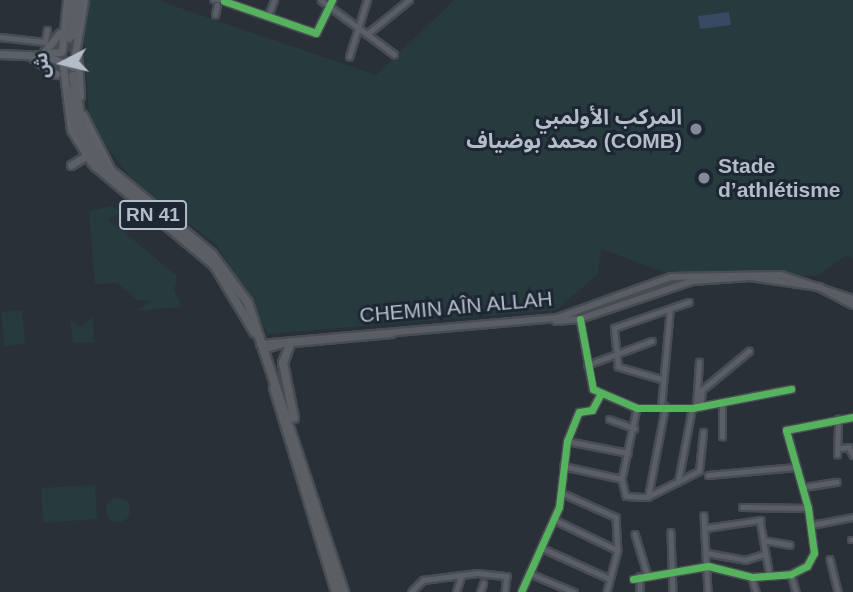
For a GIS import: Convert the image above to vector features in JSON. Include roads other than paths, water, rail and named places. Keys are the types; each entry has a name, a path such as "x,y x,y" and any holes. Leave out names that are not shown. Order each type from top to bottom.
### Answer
{"highway":[{"path":"74,0 72,38 82,0"},
{"name":"RN 41","path":"336,592 263,346 214,265 95,166 75,124 71,76 87,140 120,181 221,264 263,346 296,439 344,592"},
{"path":"290,344 283,363 296,439"}],"main road":[{"path":"67,0 61,57 68,122 86,156 95,166"},
{"path":"82,0 78,57 85,121 120,181"},
{"path":"38,53 55,44 64,19"},
{"path":"0,51 78,57"},
{"path":"0,51 78,57"},
{"path":"23,54 52,65 56,74"},
{"path":"71,165 86,156"},
{"name":"CHEMIN AÎN ALLAH","path":"263,346 579,311 639,283 671,277 762,273 828,288 853,299"},
{"path":"671,277 674,287"},
{"name":"CHEMIN AÎN ALLAH","path":"263,346 580,319 674,287 750,277 828,288 853,305"},
{"path":"579,311 580,319"}],"street":[{"path":"268,16 274,0"},
{"path":"321,0 394,54"},
{"path":"215,15 215,2 224,1 318,33 332,0"},
{"path":"349,57 367,0"},
{"path":"367,34 409,0"},
{"path":"0,37 45,42 47,30"},
{"path":"663,380 618,367 613,356 614,328 689,302"},
{"path":"648,497 663,407 670,309"},
{"path":"580,319 587,365 600,395 637,408 696,407 791,389"},
{"path":"587,365 652,341"},
{"path":"677,482 702,390 749,351"},
{"path":"696,407 699,362"},
{"path":"521,592 555,520 562,493 567,441 579,412 592,410 600,395"},
{"path":"722,403 722,437"},
{"path":"637,408 622,479 622,494 648,497 699,471 703,432"},
{"path":"633,579 648,573 708,566 752,576 769,571 791,574 814,557 804,486 786,430 853,416"},
{"path":"608,419 634,428"},
{"path":"836,455 841,448 838,419"},
{"path":"567,441 628,453"},
{"path":"841,448 849,447 853,455"},
{"path":"563,466 622,479"},
{"path":"708,475 796,467"},
{"path":"804,486 837,482"},
{"path":"562,493 616,517 618,550 608,578 607,592"},
{"path":"742,507 808,508"},
{"path":"704,515 708,592"},
{"path":"811,525 853,517"},
{"path":"555,520 618,550"},
{"path":"705,528 758,520 769,571"},
{"path":"671,532 673,592"},
{"path":"635,534 648,573"},
{"path":"763,540 790,545"},
{"path":"542,548 608,578"},
{"path":"707,553 745,560 765,554"},
{"path":"830,559 838,592"},
{"path":"529,573 574,592"},
{"path":"411,592 423,580 503,574 509,579 505,592"},
{"path":"791,574 796,592"},
{"path":"640,576 640,592"},
{"path":"752,576 756,592"},
{"path":"456,592 461,577"},
{"path":"480,592 483,583"}],"water":[{"path":"729,12 731,25 700,29 698,16"}],"tunnel":[{"path":"68,76 69,38"}],"place":[{"name":"المركب الأولمبي محمد بوضياف (COMB)","path":"696,129"},
{"name":"Stade d’athlétisme","path":"704,178"}]}
